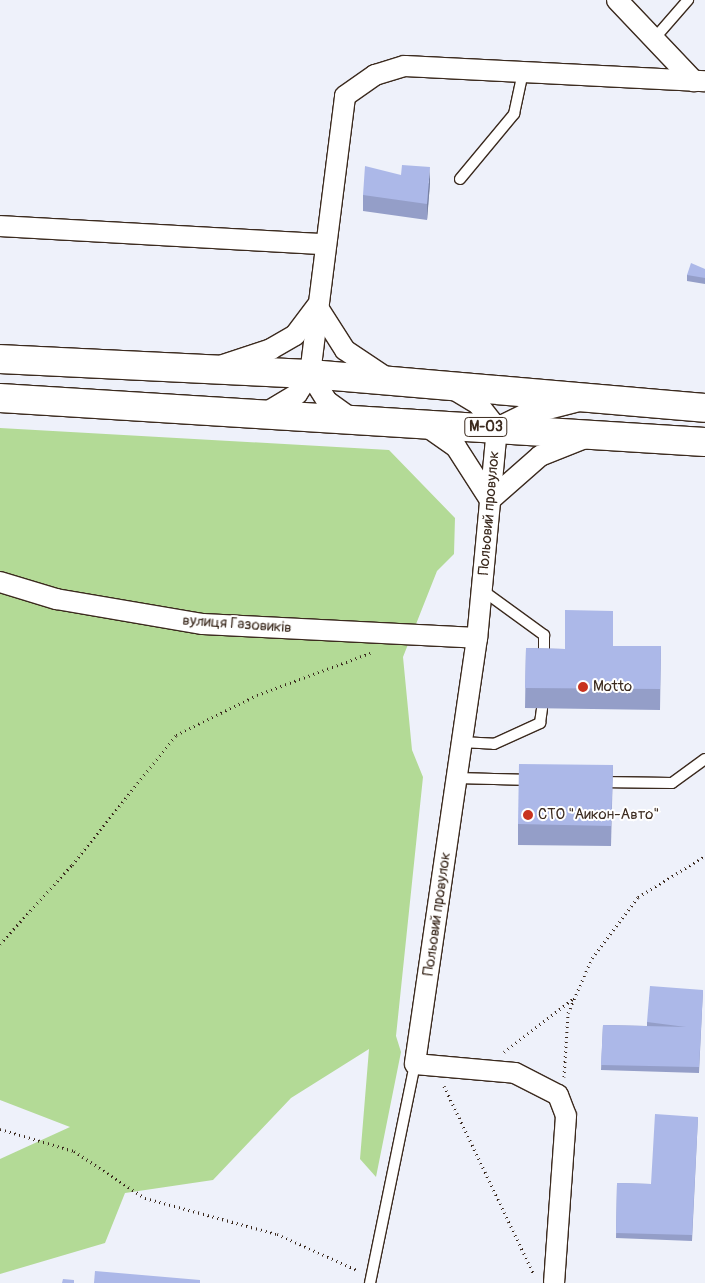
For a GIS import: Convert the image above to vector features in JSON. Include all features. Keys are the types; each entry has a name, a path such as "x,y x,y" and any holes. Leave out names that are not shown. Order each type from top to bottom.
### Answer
{"highway":[{"path":"0,358 310,374 705,408"},
{"name":"М-03","path":"0,398 350,417 705,442"}],"street":[{"path":"617,0 699,81"},
{"path":"267,412 296,394 310,374 324,244 345,96 375,75 405,66 699,81"},
{"path":"0,226 324,244"},
{"path":"207,368 272,349 295,335 317,306"},
{"path":"317,306 345,350 390,380"},
{"path":"310,374 327,401 350,417"},
{"path":"444,385 478,404 497,428 524,415 586,399"},
{"path":"419,423 456,447 490,500 540,456 596,435"},
{"name":"Польовий провулок","path":"425,1066 456,778 477,638 497,428"},
{"name":"вулиця Газовиків","path":"0,582 56,599 203,624 477,638"},
{"path":"425,1066 515,1073 541,1082 558,1095 566,1116 554,1283"}],"lane":[{"path":"654,38 688,0"},
{"path":"460,179 514,114 523,72"},
{"path":"482,590 544,635 544,669"},
{"path":"461,742 494,744 540,723 542,708"},
{"path":"583,781 672,784 705,759"},
{"path":"456,778 543,780"},
{"path":"371,1280 425,1066"}],"path":[{"path":"0,944 72,865 176,735 257,695 373,651"},
{"path":"562,1106 568,1013 592,958 638,898 705,856"},
{"path":"480,1071 575,998"},
{"path":"425,1066 538,1283"},
{"path":"0,1129 26,1140 74,1151 145,1198 277,1234 371,1280"}],"green space":[{"path":"0,428 389,450 455,518 454,554 437,571 403,657 412,750 423,777 396,1036 401,1052 376,1177 360,1159 369,1049 291,1098 213,1180 125,1193 105,1243 0,1274 0,1159 70,1127 0,1100"}],"building":[{"path":"402,165 430,167 427,204 363,195 365,166 401,175"},
{"path":"691,263 705,269 705,278 687,275"},
{"path":"565,610 613,611 613,646 661,646 660,689 525,688 526,648 565,649"},
{"path":"519,764 613,765 611,826 518,824"},
{"path":"650,986 703,990 699,1067 601,1065 603,1025 686,1027 647,1022"},
{"path":"655,1114 698,1117 692,1235 616,1233 617,1183 651,1184"},
{"path":"95,1271 200,1280 200,1283 94,1283"},
{"path":"63,1279 74,1280 74,1283 62,1283"}],"place":[{"name":"Motto","path":"583,687"},
{"name":"СТО \"Аикон-Авто\"","path":"528,815"}]}
